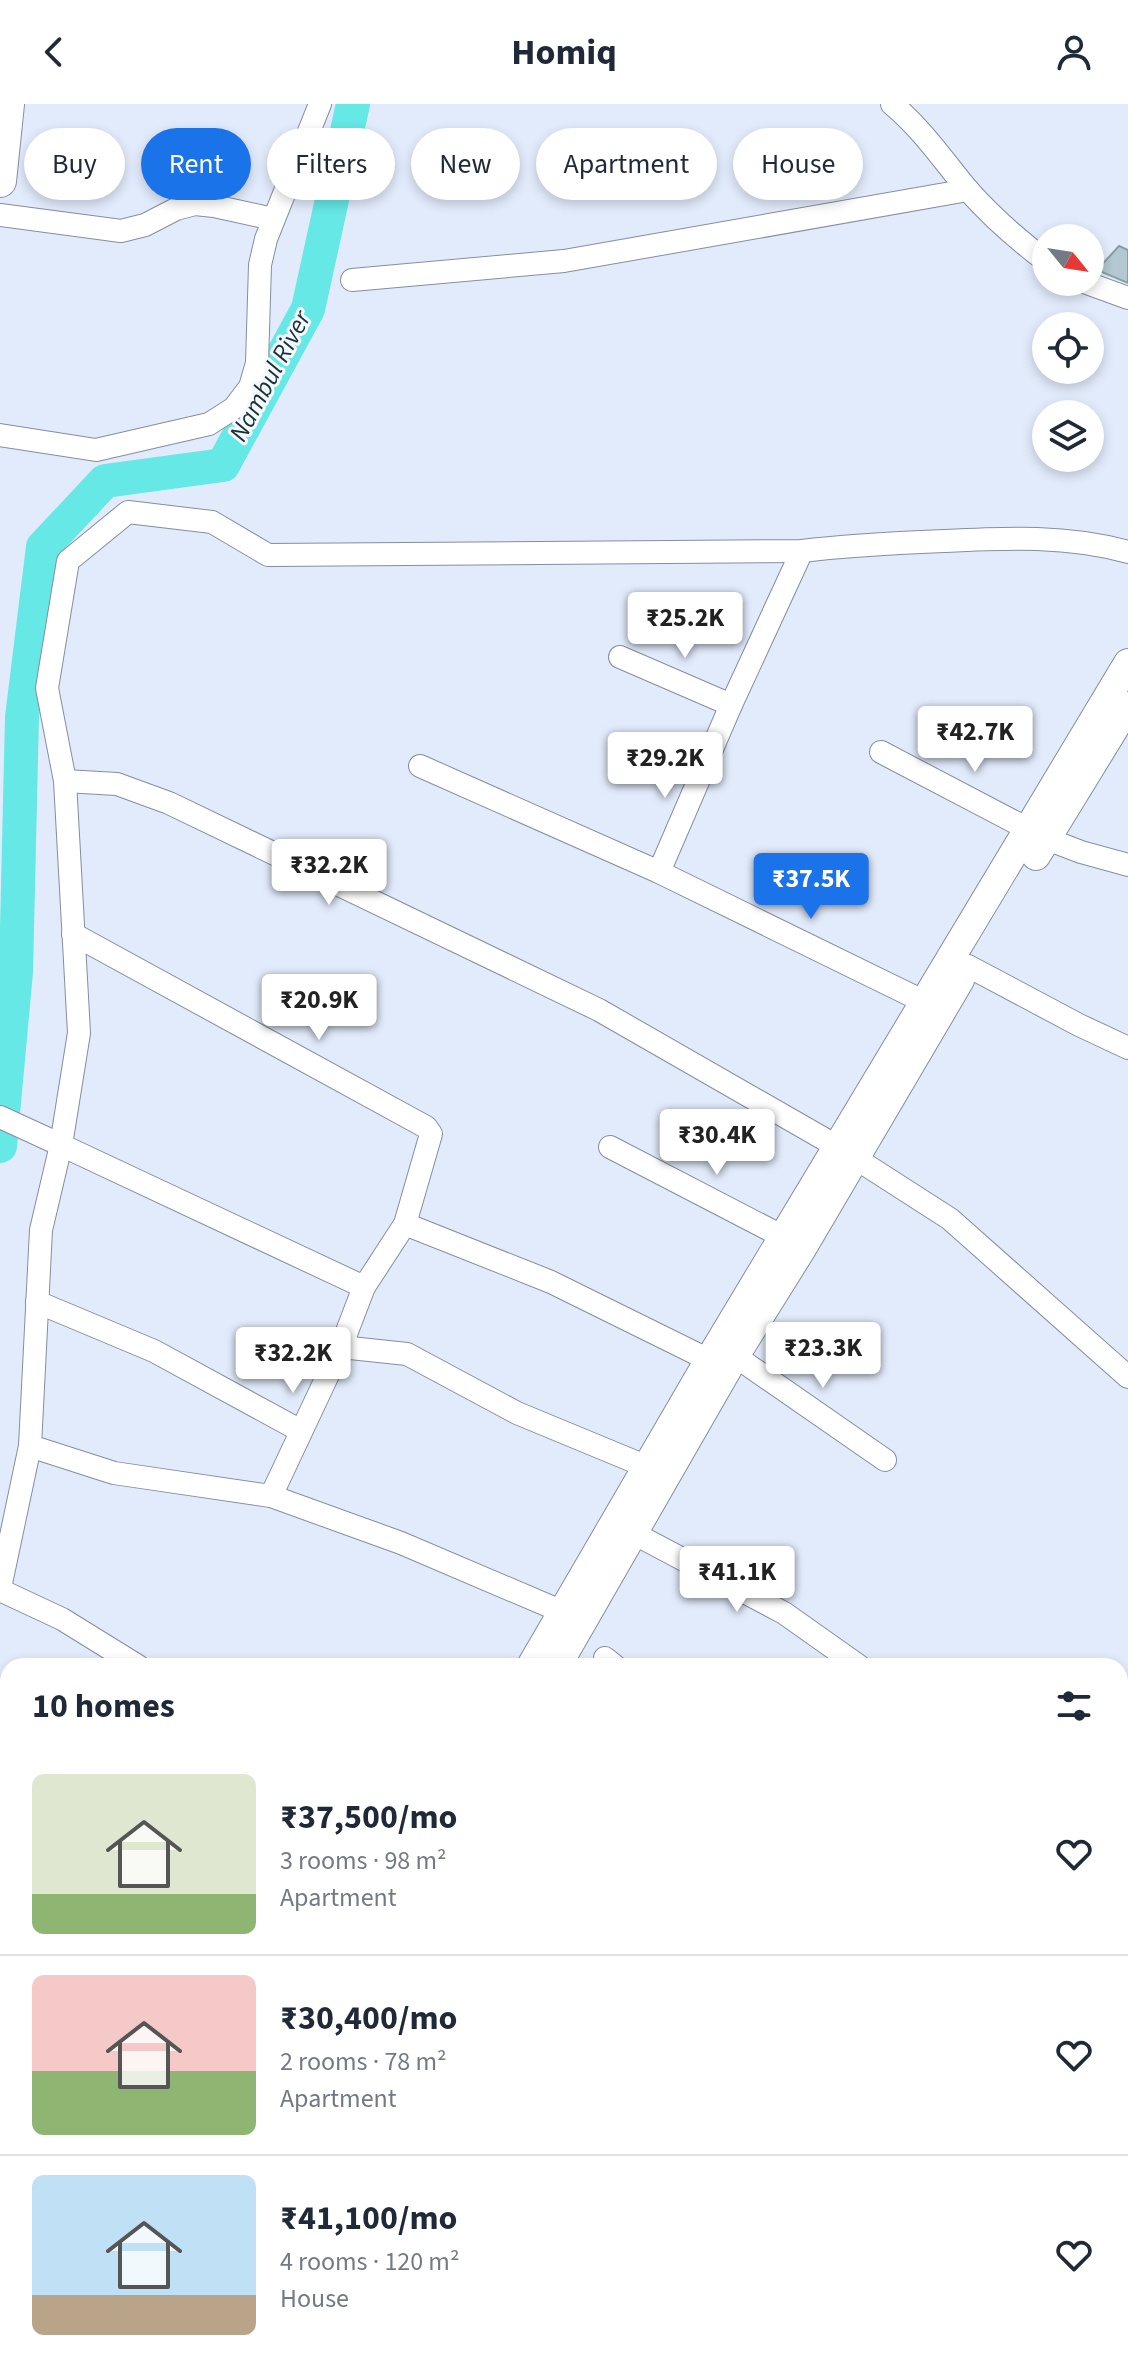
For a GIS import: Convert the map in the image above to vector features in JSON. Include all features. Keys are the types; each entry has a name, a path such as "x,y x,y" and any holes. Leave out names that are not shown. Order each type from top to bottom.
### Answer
{"highway":[{"path":"0,181 8,104"}],"main road":[{"path":"933,1006 968,966 1128,663"},
{"path":"536,1658 658,1471 722,1358 1038,835 1128,706"},
{"path":"562,1658 633,1533 658,1471"}],"street":[{"path":"0,435 96,450 209,424 234,408 255,377 260,265 273,219 320,104"},
{"path":"892,104 928,140 968,190 1032,251"},
{"path":"352,280 564,261 968,190"},
{"path":"0,215 121,231 145,225 176,209 195,204 273,219"},
{"path":"1104,289 1128,298"},
{"path":"125,1658 62,1619 0,1589 30,1446 41,1230 61,1145 79,1033 65,781 47,688 68,561 128,512 212,522 268,555 802,551 849,545 1028,538 1076,541 1128,552"},
{"path":"659,872 802,551"},
{"path":"620,657 731,705"},
{"path":"881,752 1038,835 1081,852 1128,865"},
{"path":"420,766 659,872 933,1006"},
{"path":"65,781 117,784 169,803 599,1010 846,1153 950,1219 1128,1377"},
{"path":"73,934 426,1127 431,1134 405,1224 364,1287 341,1347 271,1496"},
{"path":"968,966 1128,1048"},
{"path":"0,1117 364,1287"},
{"path":"610,1147 793,1242"},
{"path":"405,1224 551,1282 722,1358 885,1460"},
{"path":"37,1302 154,1351 301,1431"},
{"path":"341,1347 407,1354 517,1413 658,1471"},
{"path":"30,1446 114,1473 271,1496 401,1543 563,1612"},
{"path":"633,1533 784,1613 829,1658"}],"building":[{"path":"1119,246 1128,250 1128,283 1104,273 1104,262"}],"waterway":[{"name":"Nambul River","path":"0,1146 16,972 22,717 43,547 105,481 223,465 308,309 353,104"}]}
